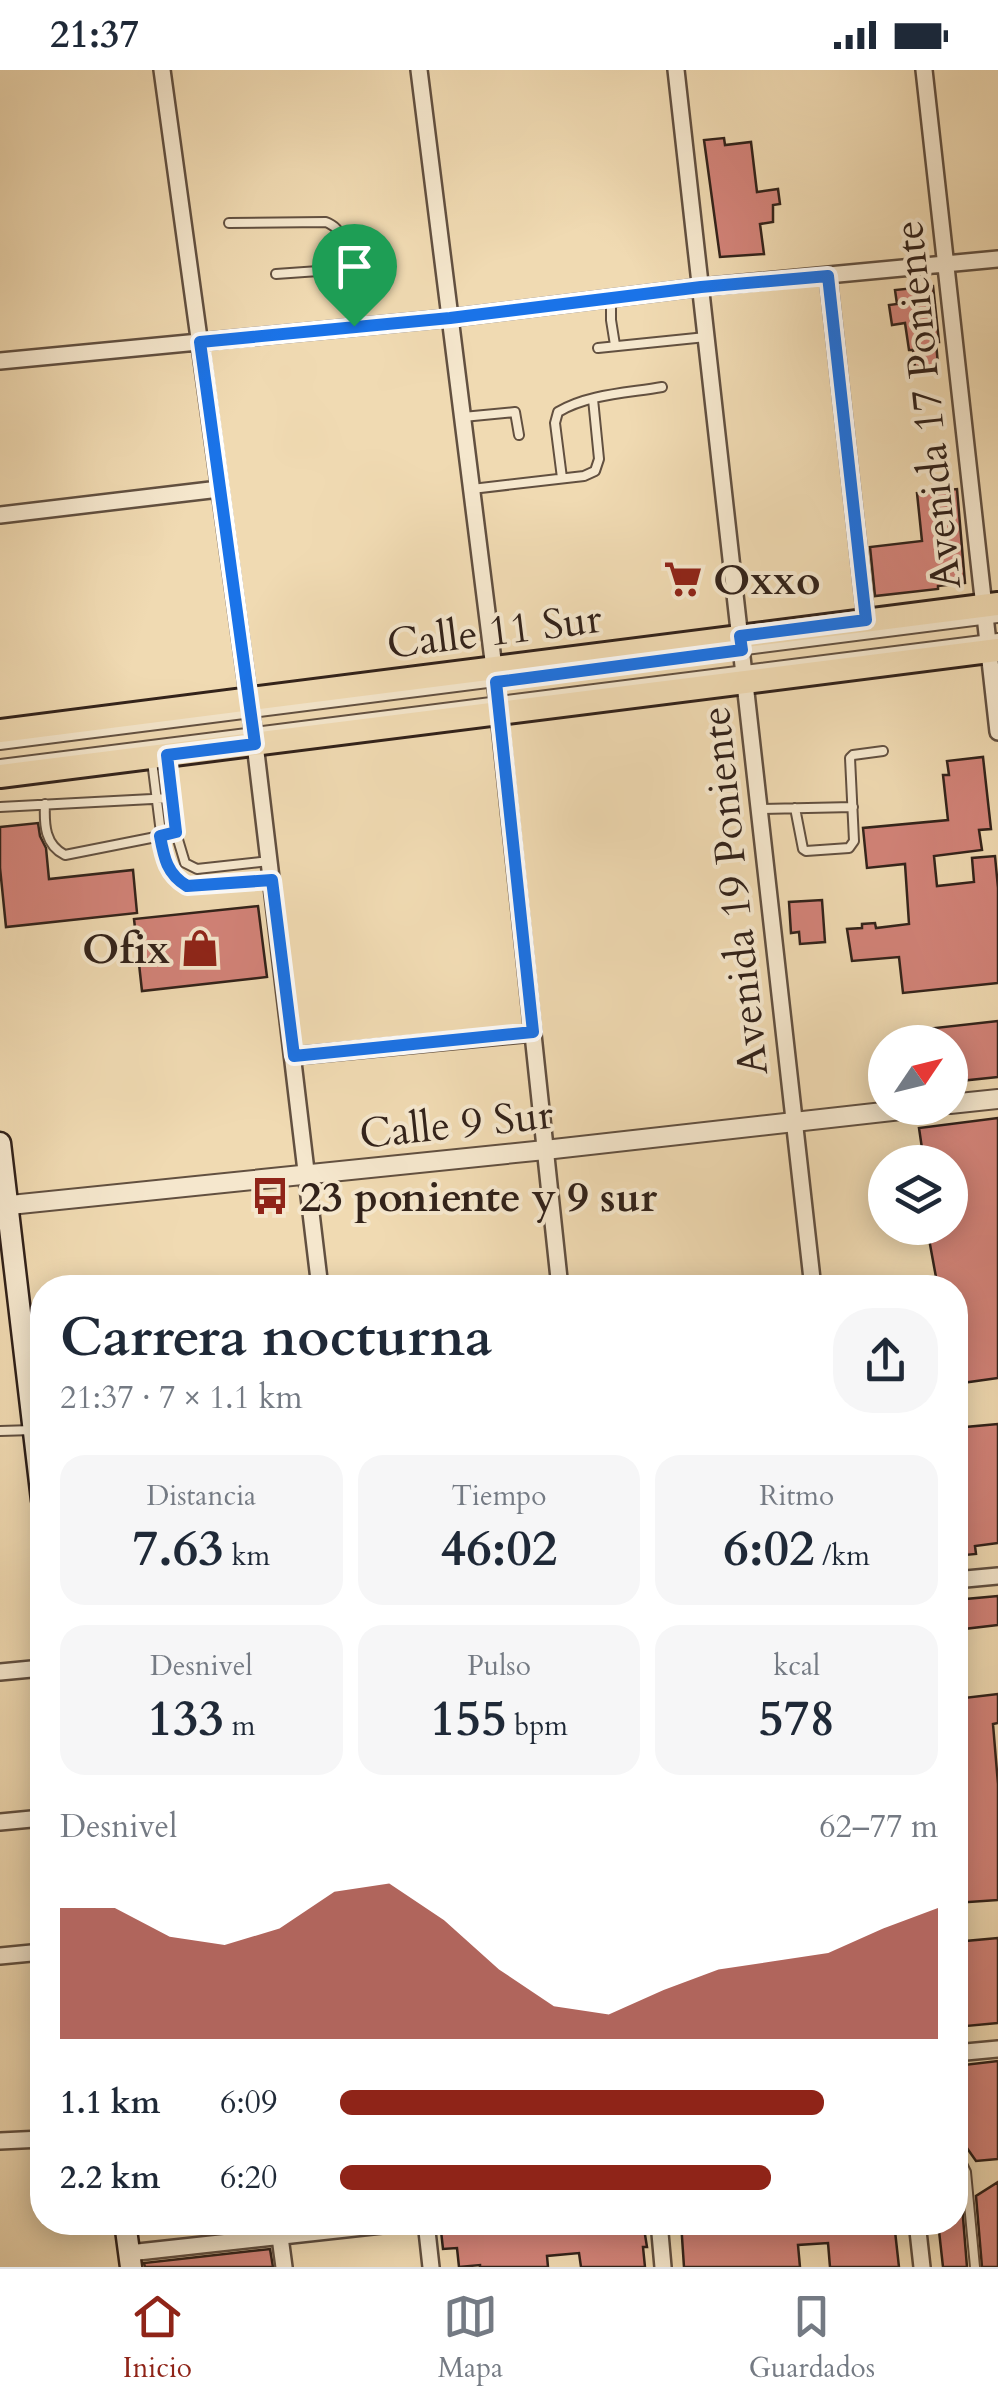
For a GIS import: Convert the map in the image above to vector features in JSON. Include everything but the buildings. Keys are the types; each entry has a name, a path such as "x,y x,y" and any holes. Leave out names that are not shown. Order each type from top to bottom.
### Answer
{"main road":[{"name":"Calle 11 Sur","path":"0,731 249,706 495,675 741,643 866,620 991,612"},
{"name":"Calle 11 Sur","path":"0,776 159,756 254,738 993,644"},
{"path":"0,1143 4,1205 30,1341"},
{"path":"127,2235 130,2260"}],"street":[{"path":"162,70 254,738 318,1275"},
{"path":"419,70 495,675 558,1275"},
{"name":"Avenida 19 Poniente","path":"676,70 812,1275"},
{"name":"Avenida 17 Poniente","path":"924,70 991,612 998,732"},
{"path":"0,361 450,318 701,287 998,260"},
{"path":"828,276 866,620"},
{"path":"0,515 219,489"},
{"path":"294,1056 533,1032"},
{"path":"968,1102 998,1099"},
{"name":"Calle 9 Sur","path":"4,1205 868,1113"},
{"path":"968,1579 998,1576"},
{"path":"0,1672 30,1669"},
{"path":"0,1822 30,1819"},
{"path":"0,1956 30,1953"},
{"path":"968,2051 998,2048"},
{"path":"0,2142 30,2140"},
{"path":"130,2260 254,2235"},
{"path":"280,2235 284,2267"},
{"path":"427,2235 431,2267"},
{"path":"659,2235 663,2267"},
{"path":"918,2235 922,2267"}],"lane":[{"path":"229,224 326,222 335,226 347,269 354,326"},
{"path":"276,274 347,269"},
{"path":"611,298 615,345"},
{"path":"598,348 706,336"},
{"path":"562,478 555,423 558,412 594,398 662,387"},
{"path":"472,489 584,476 595,470 598,459 594,398"},
{"path":"463,418 515,412 520,434"},
{"path":"741,643 991,612"},
{"path":"0,745 249,706"},
{"path":"0,764 254,738"},
{"path":"795,808 801,846 806,851 849,848 853,807 850,758 883,751"},
{"path":"159,756 185,863 197,869 269,861"},
{"path":"159,756 155,799 160,836 168,869 176,880 187,886 272,880"},
{"path":"0,806 171,798"},
{"path":"45,804 47,836 53,849 65,855 176,832"},
{"path":"759,809 853,807"},
{"path":"0,1431 30,1429"},
{"path":"968,2193 975,2267"}],"place":[{"name":"Oxxo","path":"683,579"},
{"name":"Ofix","path":"200,948"},
{"name":"23 poniente y 9 sur","path":"270,1196"}],"route":[{"path":"828,276 866,620 740,636 742,650 496,682 533,1032 294,1056 272,880 187,886 168,869 160,836 176,832 167,755 255,744 200,342 354,326 828,276"}]}
